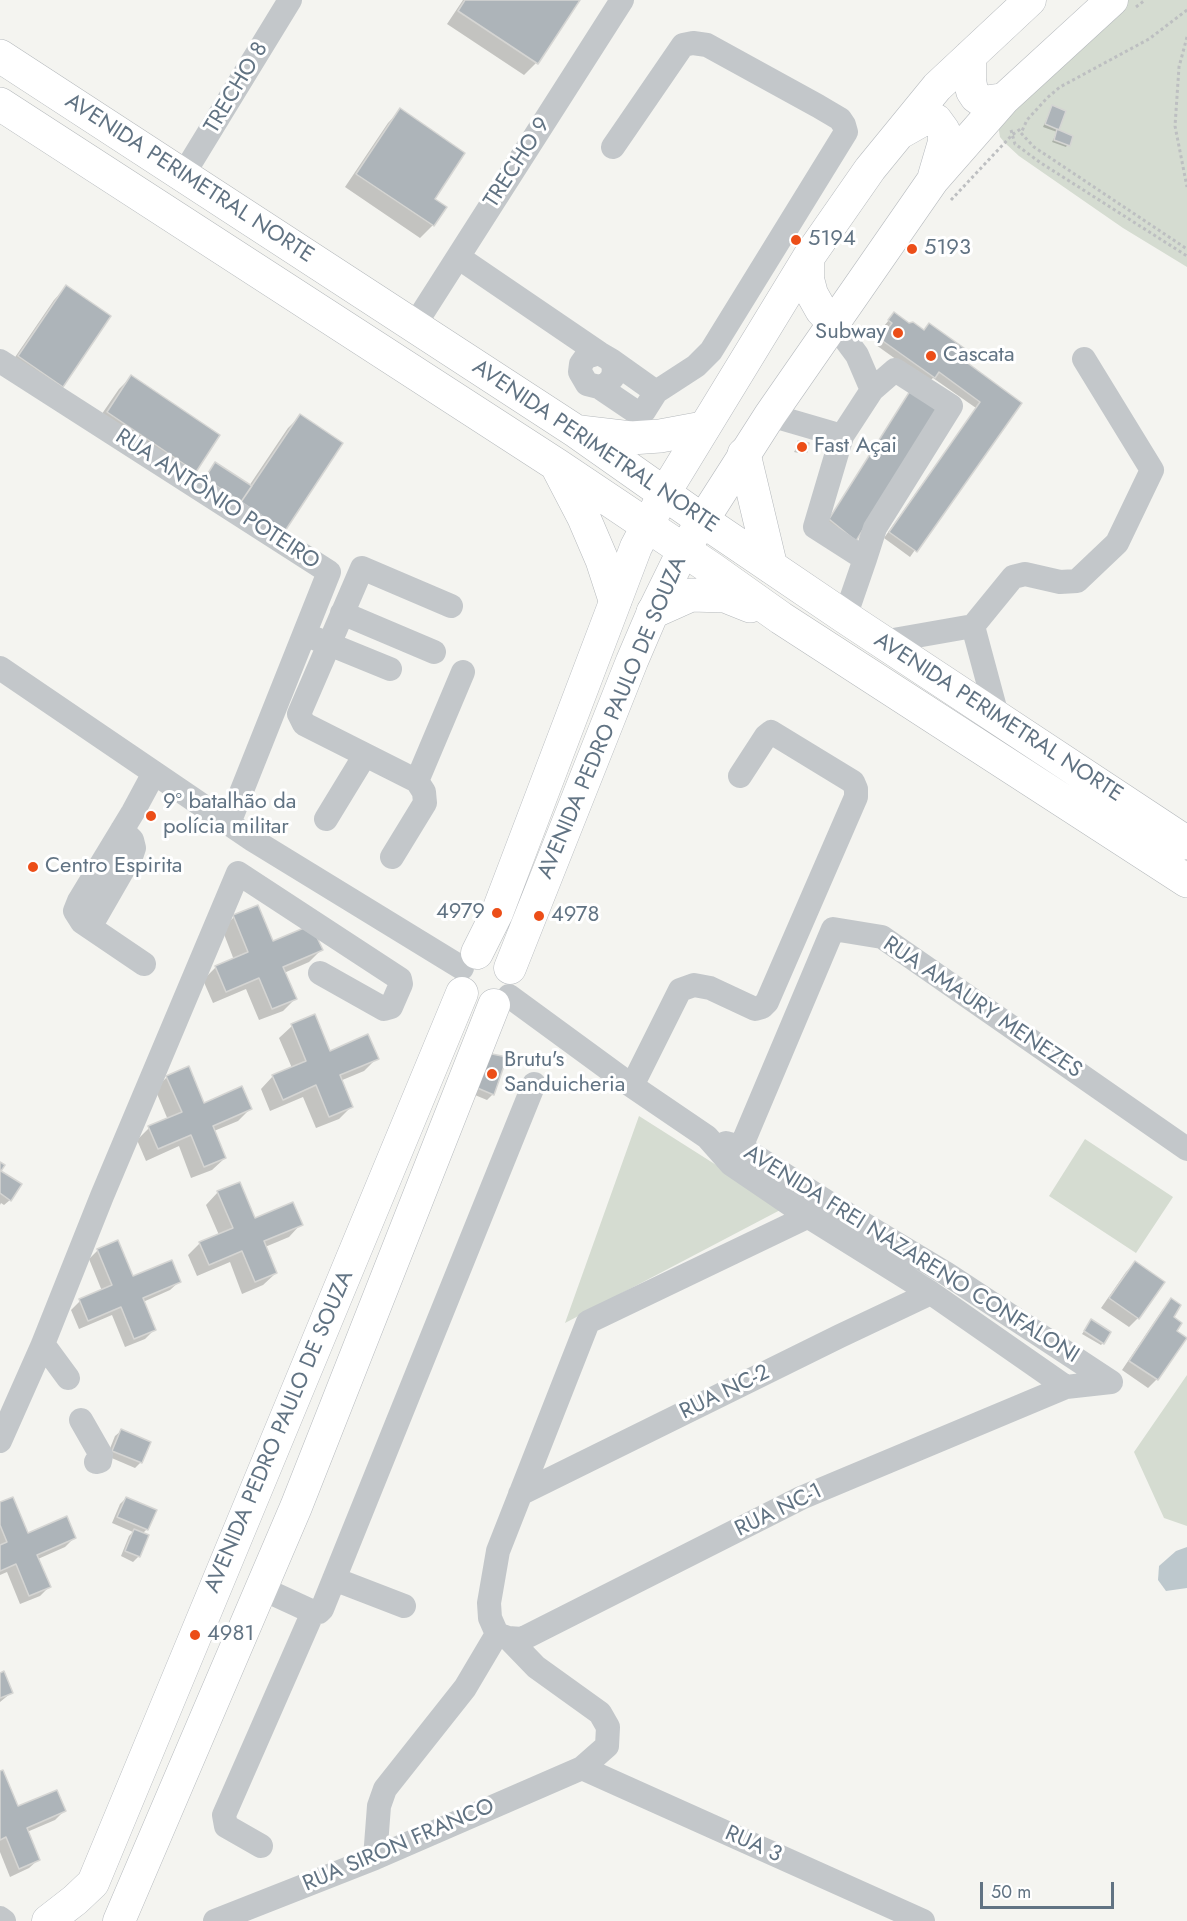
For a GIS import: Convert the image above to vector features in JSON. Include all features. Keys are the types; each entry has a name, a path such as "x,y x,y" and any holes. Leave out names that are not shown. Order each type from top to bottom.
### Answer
{"highway":[{"name":"AVENIDA PERIMETRAL NORTE","path":"0,56 577,432 882,642 1187,843"},
{"name":"AVENIDA PERIMETRAL NORTE","path":"0,104 556,465 781,618 1187,880"},
{"path":"577,432 631,438 660,436 704,428"},
{"path":"744,454 771,567"},
{"path":"556,465 584,518 602,560 615,600"},
{"path":"653,612 691,595 707,594 725,596 781,618"}],"main road":[{"name":"AVENIDA PEDRO PAULO DE SOUZA","path":"48,1921 93,1883 282,1425 317,1346 467,972 496,914 636,547 664,494 808,258 870,169 937,87 1030,0"},
{"name":"AVENIDA PEDRO PAULO DE SOUZA","path":"119,1921 296,1507 653,612 683,551 770,415 933,180 1120,6"},
{"path":"970,56 970,80 975,97 1009,111"},
{"path":"895,136 923,120 936,120 944,130 944,142 933,180"},
{"path":"808,258 808,279 812,294 821,310 834,324"},
{"path":"490,955 504,990 481,1005 467,972 490,955"},
{"path":"317,1346 320,1358 311,1390 316,1398 325,1403 342,1393"},
{"path":"282,1425 293,1426 302,1433 303,1445 298,1467 296,1507"}],"street":[{"name":"TRECHO 8","path":"183,175 290,0"},
{"name":"TRECHO 9","path":"414,326 622,0"},
{"path":"605,356 586,357 581,364 580,372 587,384 599,387 636,412 644,411 656,392 696,366 711,351 846,132 840,119 707,45 693,43 683,45 613,147"},
{"path":"458,257 656,392"},
{"path":"834,324 857,355 872,390"},
{"path":"882,642 973,626 1013,577 1025,574 1060,582 1077,581 1117,543 1152,470 1084,359"},
{"name":"RUA ANTÔNIO POTEIRO","path":"0,361 329,572 230,823"},
{"path":"845,617 865,559 874,528 951,406 895,370 872,390 842,436 815,527 865,559"},
{"path":"770,415 842,436"},
{"path":"392,857 425,802 424,792 417,782 304,724 299,714 362,568 451,606"},
{"path":"342,613 434,652"},
{"path":"973,626 998,718"},
{"path":"303,634 390,669"},
{"path":"0,668 254,840 467,972"},
{"path":"417,782 463,672"},
{"path":"632,1086 680,990 694,986 710,988 756,1009 767,1002 856,797 853,782 771,732 740,776"},
{"path":"326,819 365,755"},
{"path":"144,964 90,927 132,854 134,848 132,840 122,830 154,773"},
{"path":"0,1441 43,1344 102,1196 238,873 254,840"},
{"path":"238,873 400,979 401,984 391,1007 384,1009 320,973"},
{"name":"RUA AMAURY MENEZES","path":"736,1156 832,929 882,937 1187,1149"},
{"name":"AVENIDA FREI NAZARENO CONFALONI","path":"504,990 632,1086 736,1156 832,1205 947,1274 1111,1382"},
{"path":"261,1588 313,1612 319,1612 322,1609 534,1083"},
{"name":"AVENIDA FREI NAZARENO CONFALONI","path":"736,1156 809,1217 931,1293 1066,1387"},
{"path":"375,1858 379,1806 385,1789 465,1689 502,1636 490,1618 489,1603 498,1551 588,1322 832,1205"},
{"name":"RUA NC-2","path":"520,1494 931,1293"},
{"path":"43,1344 69,1378"},
{"name":"RUA NC-1","path":"502,1636 522,1639 801,1498 1066,1387 1111,1382"},
{"path":"81,1420 100,1455 100,1461 96,1462"},
{"path":"334,1579 404,1606"},
{"path":"261,1846 226,1826 224,1815 313,1612"},
{"name":"RUA SIRON FRANCO","path":"215,1921 375,1858 582,1768 607,1746 608,1727 600,1713 536,1667 502,1636"},
{"name":"RUA 3","path":"582,1768 923,1921"},
{"path":"0,1918 4,1921"}],"path":[{"path":"1120,6 1145,0"},
{"path":"1187,10 1149,39 1060,87 1027,120 1021,133 1034,147 1187,249"},
{"path":"1187,37 1179,67 1175,126 1187,187"},
{"path":"1009,111 1010,131 1015,144 1076,186 1187,256"}],"shaded area":[{"path":"1128,0 1187,0 1187,267 1123,228 1019,156 1000,137 999,125 1086,37"},
{"path":"639,1116 784,1208 565,1323"},
{"path":"1085,1139 1173,1197 1136,1253 1049,1196"},
{"path":"1187,1375 1187,1526 1164,1518 1134,1452"},
{"path":"1187,1547 1187,1588 1166,1591 1158,1580 1159,1566 1176,1551"}],"building":[{"path":"465,0 580,0 538,64 458,11"},
{"path":"1052,105 1066,111 1059,130 1045,124"},
{"path":"400,108 465,153 435,199 447,207 434,226 356,174"},
{"path":"1057,129 1073,136 1070,146 1054,140"},
{"path":"66,285 111,316 63,387 18,356"},
{"path":"894,312 924,330 929,323 964,348 958,356 1022,403 917,552 889,532 980,402 939,372 935,378 880,339 892,323 888,320"},
{"path":"131,375 220,435 196,472 107,412"},
{"path":"910,391 937,410 856,541 829,519"},
{"path":"300,414 343,443 285,531 241,502"},
{"name":"Fast Açai","path":"798,441 809,443 807,452 796,450"},
{"path":"215,462 252,486 241,502 205,478"},
{"path":"258,905 273,941 311,925 323,950 283,967 297,999 272,1009 259,978 226,992 215,966 248,952 233,915"},
{"path":"315,1014 330,1051 368,1034 379,1059 340,1075 353,1107 329,1117 316,1085 283,1100 272,1075 306,1061 291,1024"},
{"path":"487,1053 507,1057 494,1095 475,1087"},
{"path":"189,1066 204,1103 242,1086 252,1109 213,1126 226,1158 204,1167 191,1135 158,1149 148,1126 182,1112 166,1076"},
{"path":"0,1162 5,1165 1,1171 22,1184 11,1201 0,1193"},
{"path":"240,1182 255,1218 293,1202 303,1225 264,1241 277,1273 255,1282 242,1251 209,1265 199,1242 233,1228 217,1191"},
{"path":"118,1240 133,1276 172,1260 181,1282 143,1298 156,1330 134,1339 121,1307 88,1321 79,1299 112,1285 97,1249"},
{"path":"1135,1261 1165,1282 1139,1319 1109,1298"},
{"path":"1171,1298 1181,1305 1174,1317 1182,1323 1177,1331 1187,1338 1158,1380 1129,1361"},
{"path":"1091,1319 1111,1332 1104,1344 1084,1331"},
{"path":"121,1429 151,1442 142,1463 112,1451"},
{"path":"13,1497 28,1533 67,1516 76,1538 37,1555 51,1587 29,1596 16,1564 0,1571 0,1545 7,1542 0,1525 0,1502"},
{"path":"126,1497 157,1510 148,1530 117,1517"},
{"path":"134,1529 149,1535 140,1557 125,1551"},
{"path":"4,1671 13,1693 0,1698 0,1673"},
{"path":"3,1770 18,1806 57,1790 66,1811 27,1828 40,1860 19,1869 6,1837 0,1840 0,1771"}],"place":[{"name":"5194","path":"796,240"},
{"name":"5193","path":"912,249"},
{"name":"Subway","path":"898,333"},
{"name":"Cascata","path":"931,356"},
{"name":"Fast Açai","path":"802,447"},
{"name":"9º batalhão da polícia militar","path":"151,816"},
{"name":"Centro Espirita","path":"33,867"},
{"name":"4979","path":"497,913"},
{"name":"4978","path":"539,916"},
{"name":"Brutu's Sanduicheria","path":"492,1074"},
{"name":"4981","path":"195,1635"}]}
